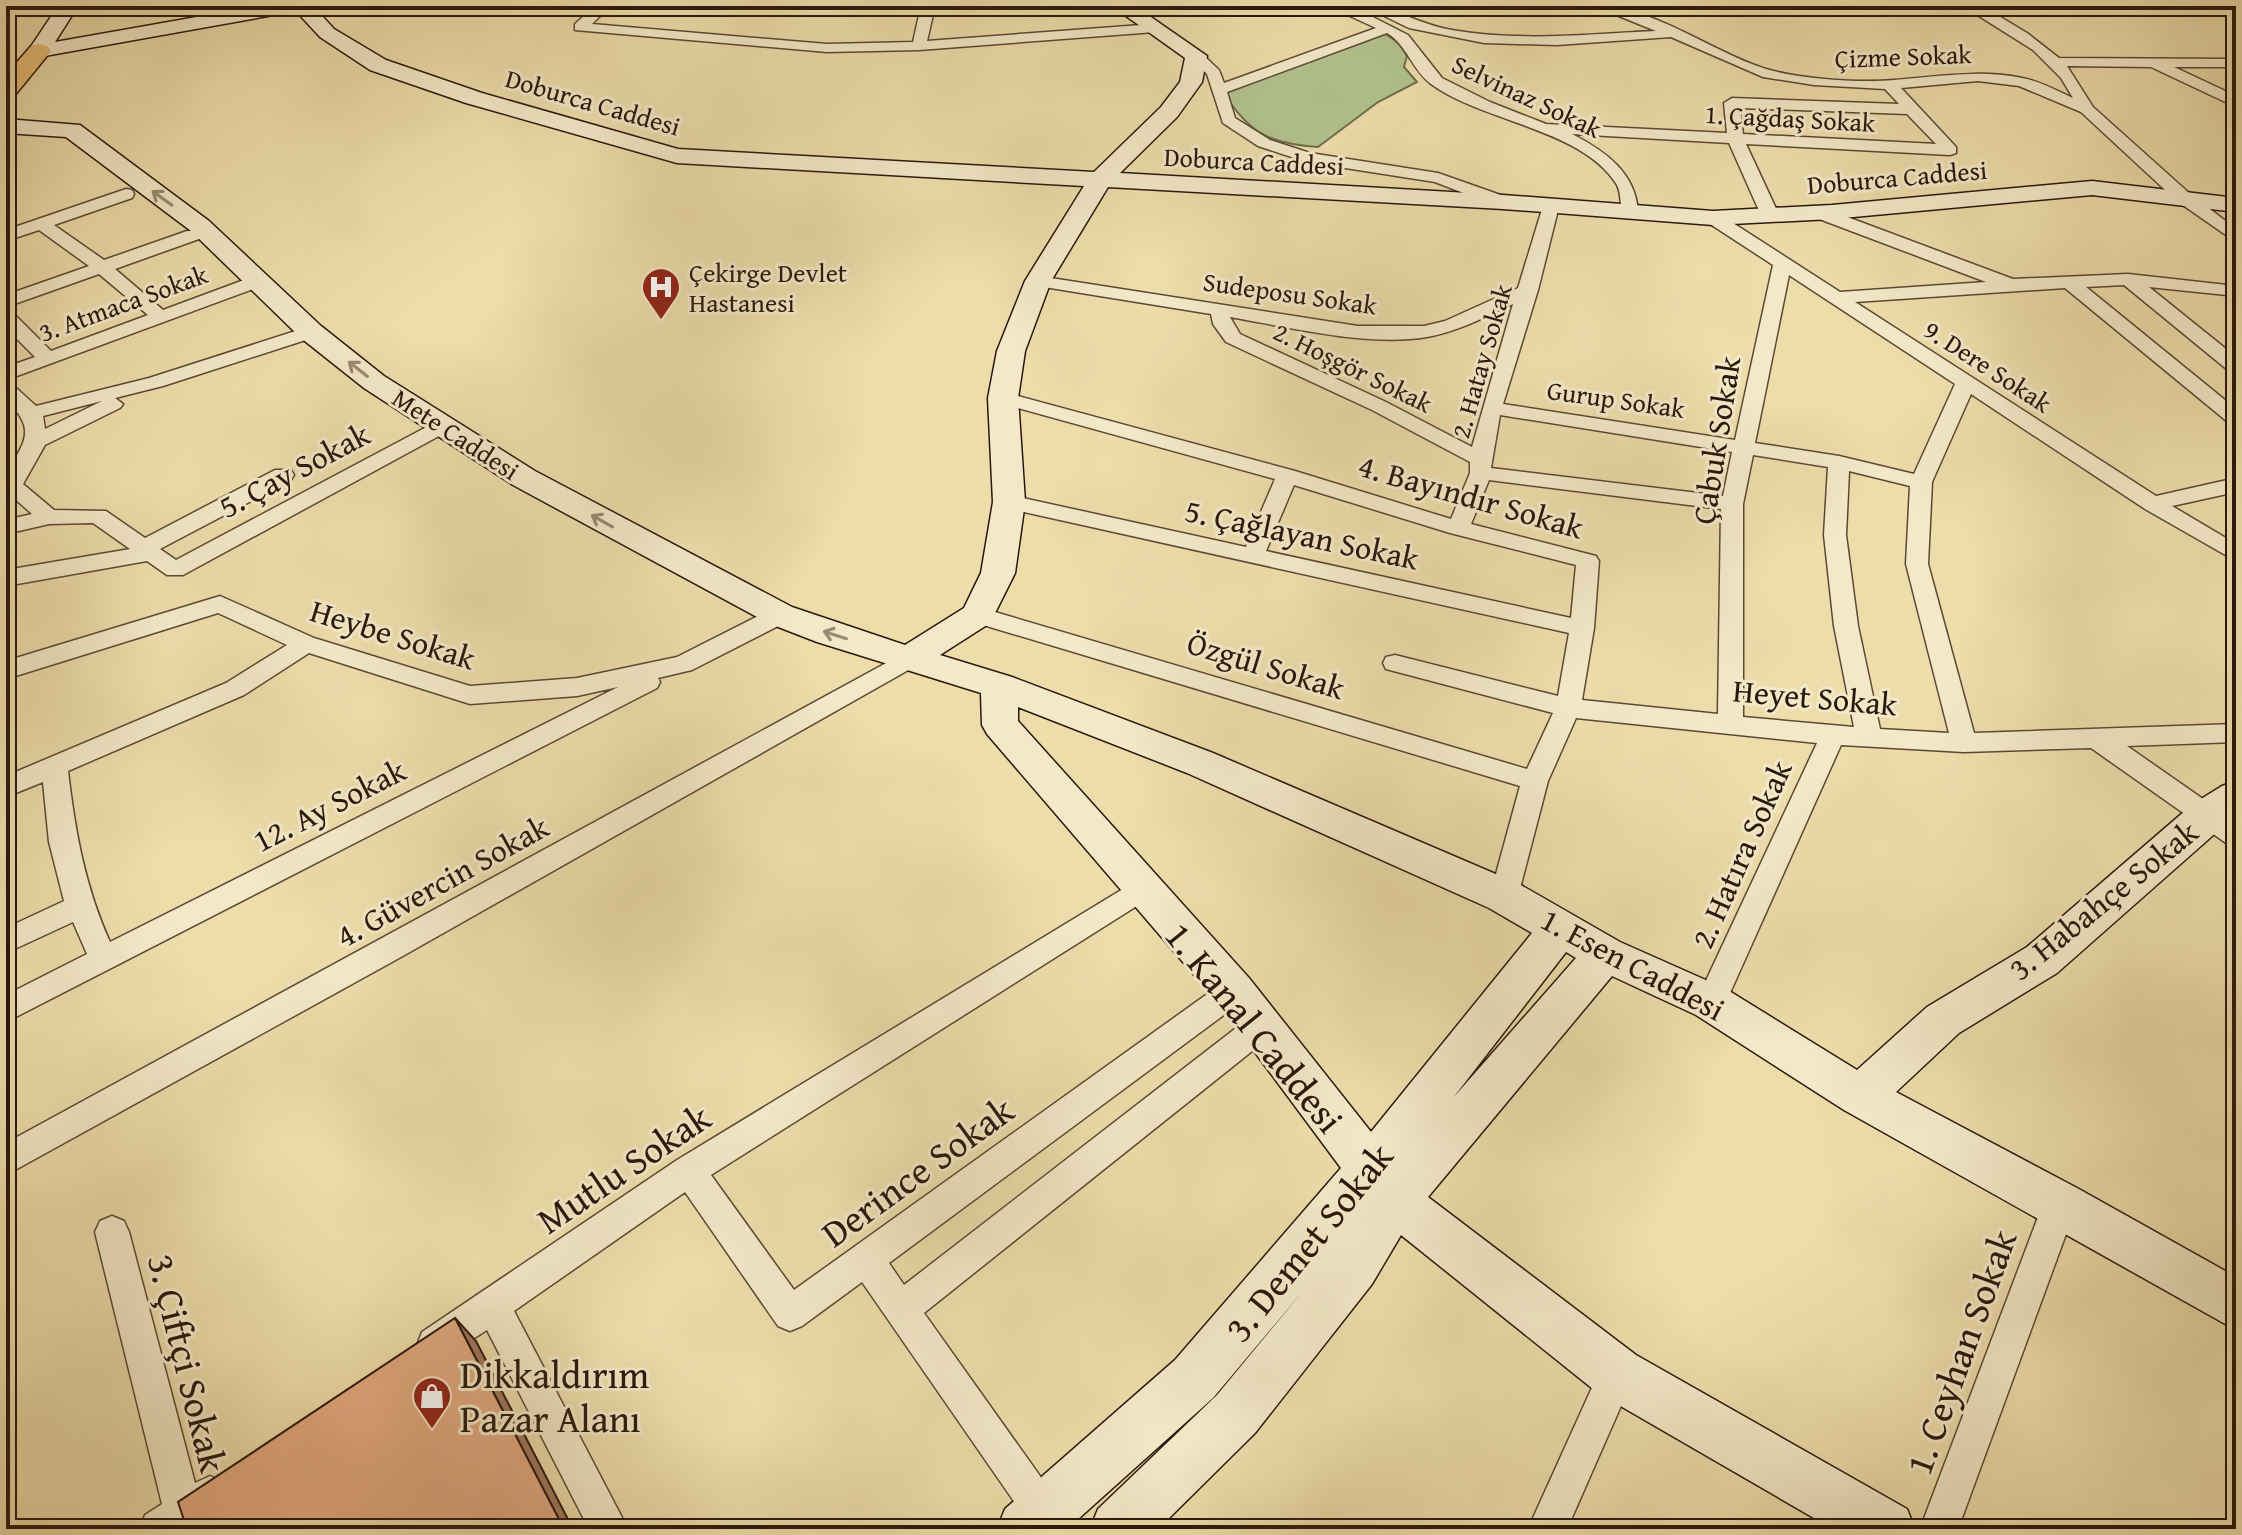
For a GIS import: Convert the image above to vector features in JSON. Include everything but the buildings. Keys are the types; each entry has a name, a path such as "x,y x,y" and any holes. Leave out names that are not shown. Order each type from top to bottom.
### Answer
{"main road":[{"path":"6,90 39,51 68,6"},
{"path":"6,56 293,6"},
{"name":"Doburca Caddesi","path":"302,6 327,33 378,65 474,98 677,156 1503,202 1713,218 1820,213 2092,188 2236,205"},
{"path":"999,686 956,672 998,573 1009,502 1003,398 1011,351 1038,281 1100,180 1169,112 1191,82 1196,56 1122,6"},
{"name":"Mete Caddesi","path":"6,126 72,130 200,226 311,332 374,382 524,478 780,615 956,672"},
{"path":"910,658 978,615"},
{"name":"1. Kanal Caddesi","path":"999,686 1000,725 1141,889 1234,991 1382,1185 1617,1374 1832,1514 1887,1529"},
{"name":"1. Esen Caddesi","path":"999,686 1200,763 1504,896 1605,954 1711,1002 1860,1096 2060,1204 2236,1305"},
{"name":"3. Habahçe Sokak","path":"1860,1096 1943,1020 2042,960 2226,816"},
{"name":"3. Demet Sokak","path":"1118,1529 1236,1414 1354,1267 1382,1185 1561,927"},
{"name":"3. Demet Sokak","path":"1034,1521 1194,1379 1315,1239 1382,1185 1605,954"}],"street":[{"path":"603,6 580,27 827,48 919,46 1155,28"},
{"path":"919,46 928,6"},
{"name":"Selvinaz Sokak","path":"1352,6 1355,13 1408,43 1419,65 1437,81 1490,109 1582,144 1608,162 1628,191 1630,211"},
{"path":"1371,6 1397,19 1448,36 1495,41 1677,34"},
{"name":"Çizme Sokak","path":"1601,6 1677,34 1763,73 1814,81 1889,85 1999,78 2022,82 2086,109"},
{"path":"1970,6 2057,62 2079,91 2086,109 2183,197 2236,237"},
{"path":"1220,90 1386,29"},
{"path":"1196,56 1214,73 1228,120 1264,143 1307,157 1438,178 1503,202"},
{"path":"2150,61 2236,102"},
{"path":"2057,62 2236,63"},
{"name":"1. Çağdaş Sokak","path":"1538,128 1950,150 1908,109 1889,85"},
{"path":"1770,215 1736,140 1732,103 1908,109"},
{"path":"6,236 126,194"},
{"name":"2. Hatay Sokak","path":"1458,528 1480,466 1492,408 1529,290 1551,206"},
{"path":"1820,213 2011,285"},
{"name":"9. Dere Sokak","path":"1713,218 2153,504 2236,554"},
{"path":"41,224 102,267 161,317"},
{"path":"6,301 193,235"},
{"name":"Çabuk Sokak","path":"1730,724 1732,504 1782,263"},
{"path":"1836,298 2128,279 2236,291"},
{"path":"2128,279 2236,367"},
{"name":"3. Atmaca Sokak","path":"6,374 258,281"},
{"name":"Sudeposu Sokak","path":"1038,281 1358,332 1424,332 1452,325 1529,290"},
{"path":"2069,282 2236,419"},
{"name":"2. Hoşgör Sokak","path":"1219,309 1222,324 1233,338 1379,406 1480,466"},
{"path":"6,317 48,359"},
{"path":"32,413 156,382 311,332"},
{"path":"49,517 12,485 14,467 37,441 156,382"},
{"path":"1964,743 1917,564 1921,482 1966,383"},
{"path":"6,389 32,413 37,441"},
{"name":"4. Bayındır Sokak","path":"1003,398 1287,476 1458,528 1588,561 1582,628 1568,708 1535,781 1504,896"},
{"name":"Gurup Sokak","path":"1492,408 1839,462 1921,482"},
{"name":"5. Çay Sokak","path":"148,550 175,570 443,426"},
{"path":"1839,462 1835,535 1846,626 1869,737"},
{"path":"1480,466 1732,504"},
{"path":"6,578 148,550 283,475"},
{"path":"1253,556 1287,476"},
{"path":"2153,504 2236,485"},
{"name":"5. Çağlayan Sokak","path":"1009,502 1582,628"},
{"path":"6,527 49,517 98,516 148,550"},
{"name":"Heybe Sokak","path":"6,670 220,604 306,644 470,695 577,687 683,664 780,615"},
{"name":"Özgül Sokak","path":"978,615 1535,781"},
{"path":"6,787 235,689 306,644"},
{"name":"4. Güvercin Sokak","path":"6,1160 418,934 910,658"},
{"name":"Heyet Sokak","path":"1395,663 1568,708 1833,735 1964,743 2236,733"},
{"name":"12. Ay Sokak","path":"6,1009 683,664"},
{"name":"2. Hatıra Sokak","path":"1711,1002 1833,735"},
{"path":"2099,740 2226,816"},
{"path":"54,767 63,842 80,906 103,958"},
{"name":"Mutlu Sokak","path":"403,1366 689,1171 1141,889"},
{"path":"6,941 80,906"},
{"name":"Derince Sokak","path":"689,1171 790,1314 867,1261 1234,991"},
{"path":"901,1309 1260,1027"},
{"name":"1. Ceyhan Sokak","path":"1939,1529 2060,1204"},
{"name":"3. Çiftçi Sokak","path":"112,1232 177,1524"},
{"path":"867,1261 901,1309 1034,1521"},
{"path":"493,1306 609,1529"},
{"path":"1547,1529 1617,1374"},
{"path":"177,1524 235,1479"}],"green space":[{"path":"1384,33 1399,43 1407,56 1404,67 1417,82 1378,102 1318,147 1287,143 1263,134 1243,118 1224,93"}],"place":[{"name":"Çekirge Devlet Hastanesi","path":"661,321"},
{"name":"Dikkaldırım Pazar Alanı","path":"432,1430"}]}
